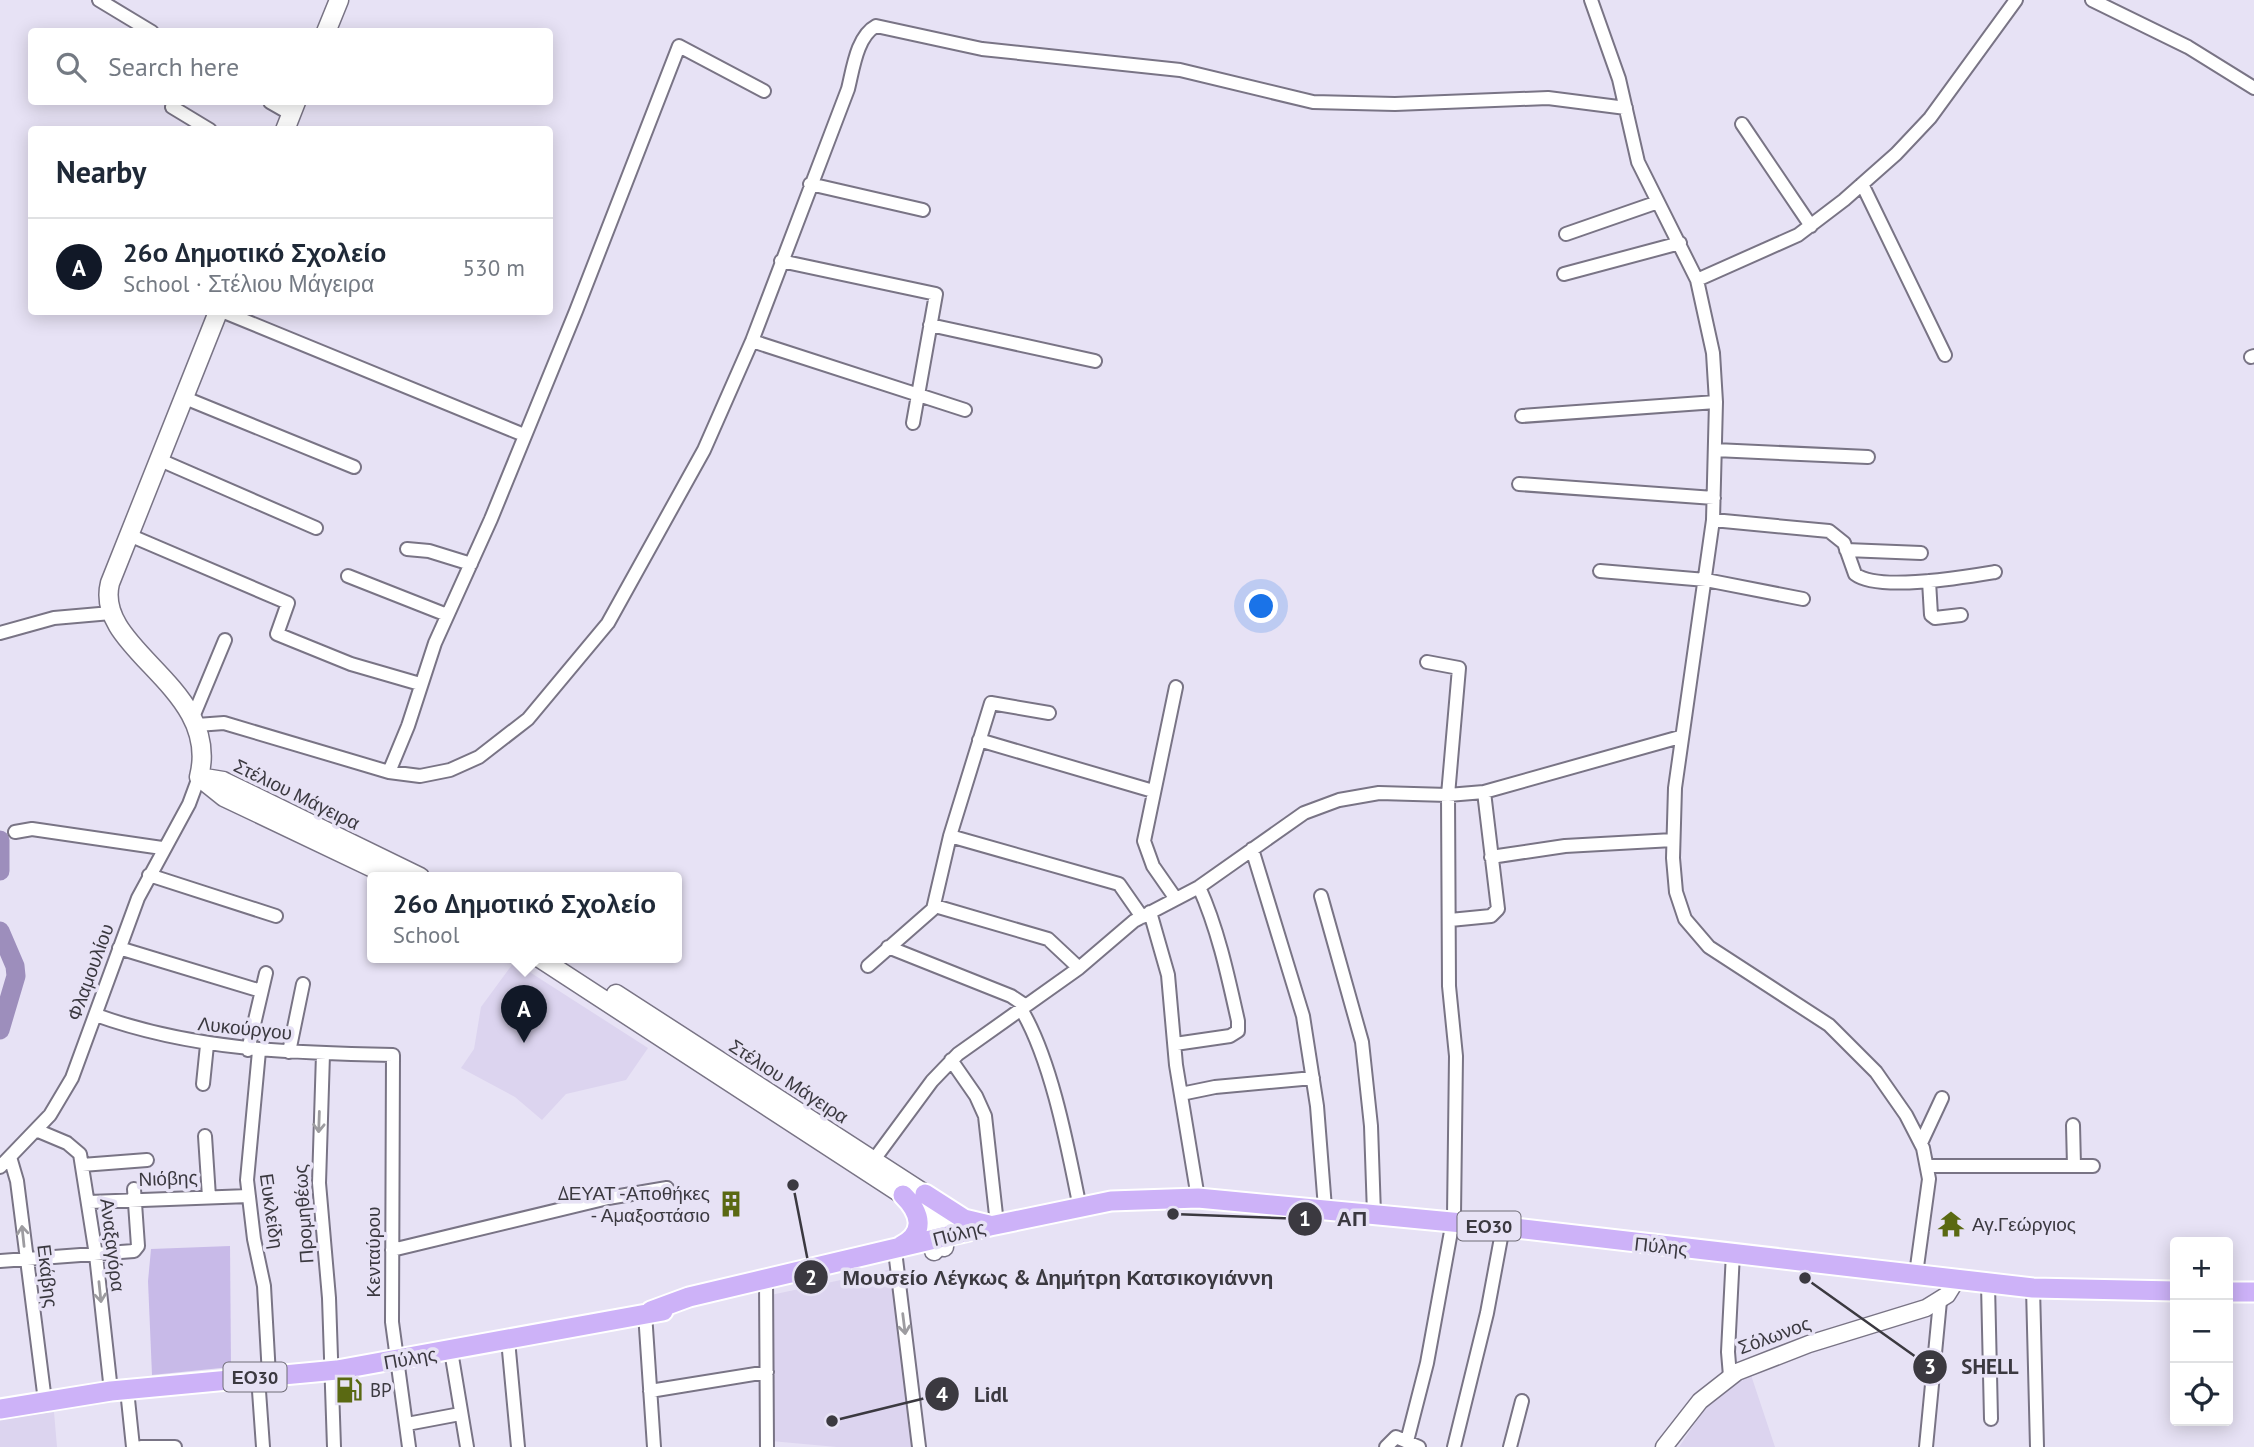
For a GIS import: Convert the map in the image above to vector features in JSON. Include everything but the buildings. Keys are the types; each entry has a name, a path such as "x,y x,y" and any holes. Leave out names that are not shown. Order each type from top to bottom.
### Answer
{"main road":[{"path":"328,28 339,0"},
{"path":"200,777 203,752 195,721 121,631 111,613 108,590 217,315"},
{"name":"Στέλιου Μάγειρα","path":"200,777 224,797 382,872"},
{"name":"Στέλιου Μάγειρα","path":"200,777 223,781 410,872"},
{"name":"Στέλιου Μάγειρα","path":"547,963 903,1195 924,1211 939,1244"},
{"name":"Στέλιου Μάγειρα","path":"569,963 925,1194"},
{"path":"925,1194 964,1219 993,1225"},
{"path":"925,1194 940,1214 939,1244"},
{"path":"898,1253 916,1236 920,1226 916,1211 903,1195"},
{"name":"Πύλης","path":"939,1244 993,1225 1123,1199 1198,1198 1503,1227 1988,1284 2033,1288 2170,1291"},
{"name":"Πύλης","path":"0,1409 119,1391 331,1371 398,1361 648,1312 671,1301 766,1285 939,1244 1126,1210 1148,1200"},
{"path":"2233,1292 2254,1292"}],"street":[{"path":"99,0 145,28"},
{"path":"1591,0 1619,79 1638,162 1697,280 1710,330 1716,402 1713,520 1681,737 1673,840 1676,892 1682,913 1694,931 1726,960 1802,1005 1843,1037 1889,1089 1921,1143 1927,1166 1928,1197 1916,1275"},
{"path":"1697,280 1783,243 1811,226 1862,184 1930,118 2016,0"},
{"path":"2092,0 2188,47 2254,88"},
{"path":"225,640 195,721 232,725 389,772 420,776 450,770 479,757 528,719 602,632 704,450 752,341 866,33 882,25 982,49 1180,70 1312,102 1395,104 1548,99 1626,108"},
{"path":"389,772 447,615 471,564 576,311 679,46 764,91"},
{"path":"275,105 290,115"},
{"path":"172,107 203,126"},
{"path":"1742,124 1811,226"},
{"path":"810,184 923,210"},
{"path":"1862,184 1945,355"},
{"path":"1566,234 1658,202"},
{"path":"1564,274 1680,243"},
{"path":"781,261 936,294 913,423"},
{"path":"231,315 524,435"},
{"path":"930,324 1095,361"},
{"path":"752,341 965,410"},
{"path":"185,398 355,467"},
{"path":"1522,416 1716,402"},
{"path":"1715,450 1868,457"},
{"path":"160,460 316,528"},
{"path":"1519,484 1714,498"},
{"path":"1713,520 1822,529 1837,536 1859,578 1887,582 1929,581 1995,572"},
{"path":"129,535 288,603 277,634 351,664 420,684"},
{"path":"407,549 429,551 471,564"},
{"path":"1846,550 1921,553"},
{"path":"1600,571 1706,580 1803,598"},
{"path":"348,576 447,615"},
{"path":"1929,581 1931,615 1936,618 1961,615"},
{"path":"0,633 54,618 111,613"},
{"path":"1407,1441 1427,1363 1453,1223 1456,1056 1449,986 1448,795 1459,668 1427,662"},
{"path":"1176,687 1145,828 1145,850 1176,899"},
{"path":"868,966 927,916 935,906 935,894 950,836 991,702 1049,713"},
{"path":"873,1161 951,1060 1079,968 1146,915 1199,887 1304,813 1339,800 1397,792 1448,795 1484,792 1681,737"},
{"path":"979,740 1153,791"},
{"name":"Φλαμουλίου","path":"5,1162 56,1105 72,1078 149,874 189,804 200,777"},
{"path":"1450,920 1495,914 1498,909 1484,792"},
{"path":"15,832 32,830 162,848"},
{"path":"950,836 1026,859 1106,878 1119,884 1146,915 1168,975 1181,1094 1198,1198"},
{"path":"1491,858 1565,846 1673,840"},
{"path":"1252,849 1297,993 1313,1078 1325,1208"},
{"path":"149,874 276,916"},
{"path":"1175,1044 1230,1036 1238,1031 1225,963 1210,911 1199,887"},
{"path":"1321,896 1363,1042 1371,1126 1374,1214"},
{"path":"935,906 1048,939 1079,968"},
{"path":"888,947 1012,996 1024,1008 1059,1116 1080,1208"},
{"path":"119,948 261,991"},
{"name":"Ευκλείδη","path":"263,1447 264,1286 256,1253 249,1196 248,1144 254,1051 261,991 267,973"},
{"path":"289,1052 303,984"},
{"name":"Λυκούργου","path":"96,1015 124,1025 208,1045 254,1051 393,1055"},
{"path":"203,1084 208,1045"},
{"name":"Προμηθέως","path":"323,1054 319,1183 329,1298 334,1447"},
{"name":"Κενταύρου","path":"393,1055 392,1321 409,1447"},
{"path":"951,1060 980,1102 985,1116 993,1225"},
{"path":"1181,1094 1215,1087 1313,1078"},
{"path":"1921,1143 1942,1098"},
{"path":"2073,1125 2074,1166"},
{"path":"36,1130 75,1148 82,1165 147,1160"},
{"path":"205,1136 209,1197"},
{"name":"Εκάβης","path":"5,1162 17,1181 45,1401"},
{"name":"Αναξαγόρα","path":"82,1165 119,1391 133,1447"},
{"path":"1927,1166 2093,1166"},
{"path":"392,1250 608,1198 667,1188"},
{"path":"0,1261 137,1250 134,1194"},
{"name":"Νιόβης","path":"89,1202 134,1194 249,1196"},
{"path":"1453,1447 1487,1313 1503,1227"},
{"path":"898,1253 919,1447"},
{"path":"1730,1376 1728,1352 1734,1253"},
{"path":"1926,1447 1940,1301 1954,1288 1957,1279"},
{"path":"1988,1284 1991,1419"},
{"path":"766,1285 767,1447"},
{"path":"2033,1288 2037,1447"},
{"name":"Σόλωνος","path":"1664,1447 1700,1401 1730,1376 1781,1353 1940,1301"},
{"path":"648,1312 654,1447"},
{"path":"508,1340 518,1447"},
{"path":"451,1351 467,1447"},
{"path":"650,1391 767,1371"},
{"path":"1510,1447 1522,1401"},
{"path":"407,1424 460,1415"},
{"path":"1386,1447 1392,1438 1419,1447"},
{"path":"141,1447 175,1447"}],"shaded area":[{"path":"516,963 648,1048 626,1080 566,1094 542,1120 515,1097 461,1068 474,1049 481,1007"},
{"path":"230,1246 231,1367 152,1375 148,1281 151,1249"},
{"path":"892,1269 914,1447 837,1447 771,1441 771,1295"},
{"path":"1750,1372 1775,1447 1679,1447 1710,1401"},
{"path":"54,1412 57,1447 0,1447 0,1419"}],"waterway":[{"path":"0,840 0,871"},
{"path":"0,931 15,966 16,976 0,1030"}],"place":[{"name":"26ο Δημοτικό Σχολείο","path":"524,1043"},
{"name":"Μουσείο Λέγκως & Δημήτρη Κατσικογιάννη","path":"793,1185"},
{"name":"ΔΕΥΑΤ -Αποθήκες - Αμαξοστάσιο","path":"731,1204"},
{"name":"ΑΠ","path":"1173,1214"},
{"name":"Αγ.Γεώργιος","path":"1951,1224"},
{"name":"SHELL","path":"1805,1278"},
{"name":"BP","path":"349,1390"},
{"name":"Lidl","path":"832,1421"}]}
